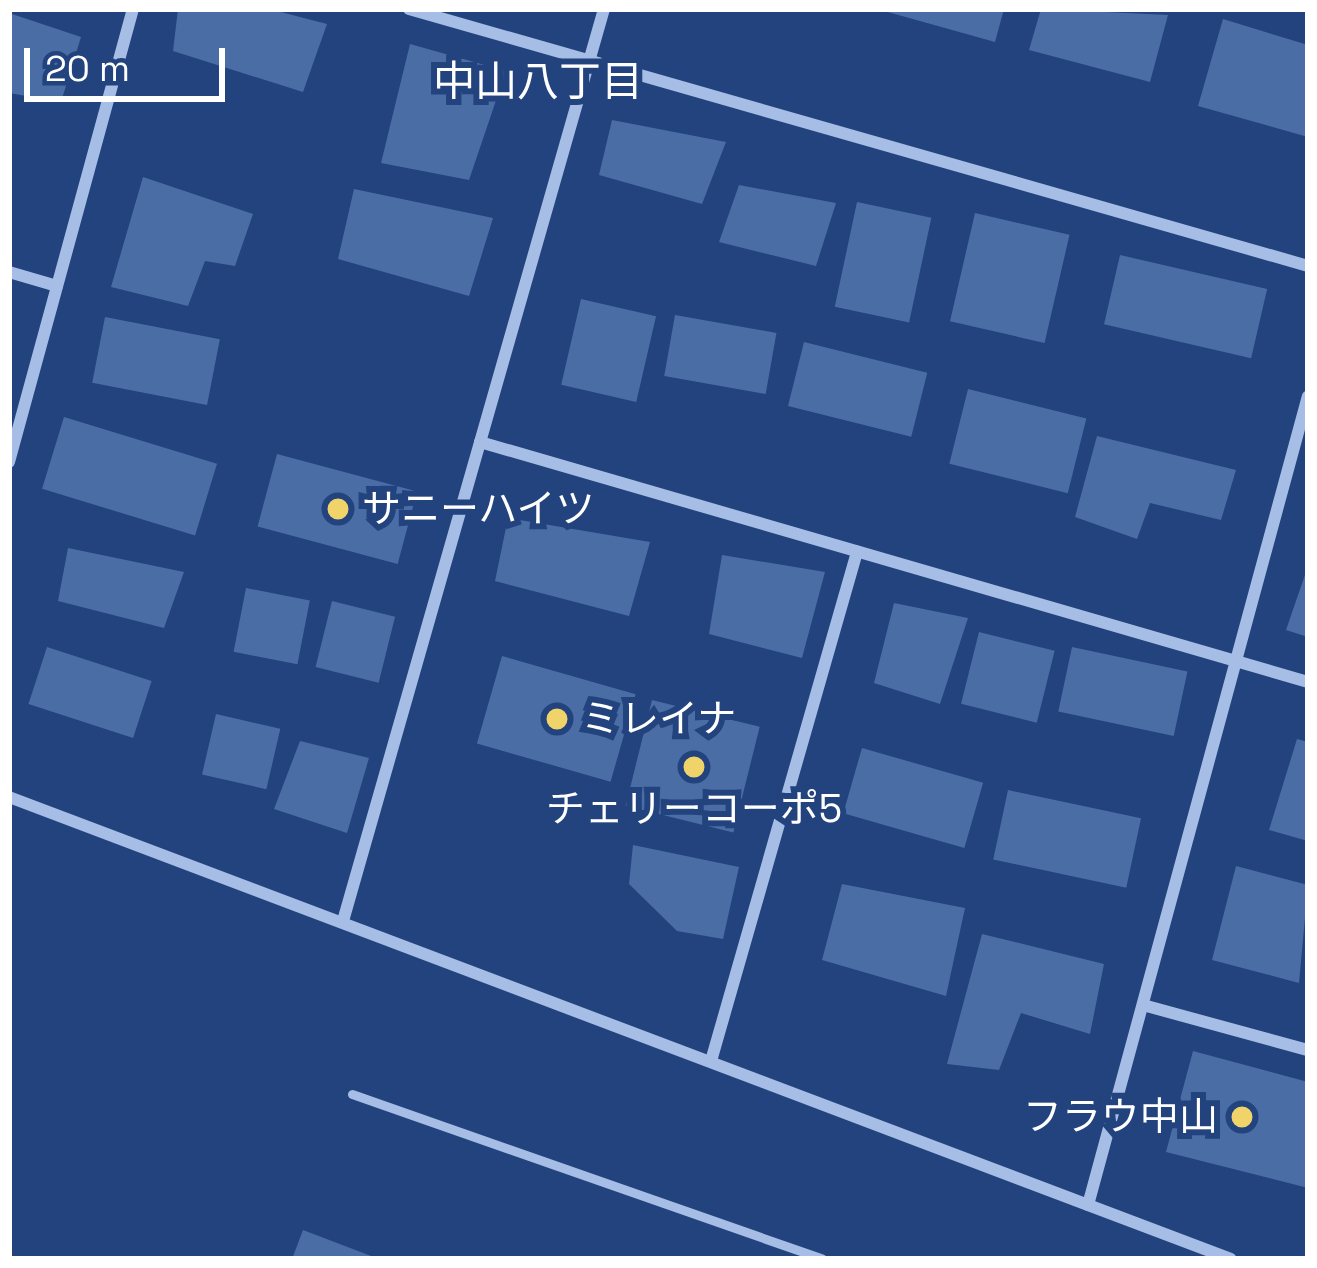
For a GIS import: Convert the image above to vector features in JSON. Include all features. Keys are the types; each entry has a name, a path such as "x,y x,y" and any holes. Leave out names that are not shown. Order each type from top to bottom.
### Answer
{"street":[{"path":"9,462 133,9"},
{"path":"409,9 587,66 1308,266"},
{"path":"343,920 604,9"},
{"path":"9,272 57,286"},
{"path":"1088,1205 1308,396"},
{"path":"480,442 1308,682"},
{"path":"711,1061 857,552"},
{"path":"9,797 1231,1259"},
{"path":"1143,1005 1308,1050"}],"lane":[{"path":"352,1094 822,1259"}],"building":[{"path":"178,9 269,9 327,24 303,92 173,51"},
{"path":"877,9 1004,9 995,42"},
{"path":"1041,9 1168,15 1150,82 1029,50"},
{"path":"9,13 81,37 61,102 9,93"},
{"path":"1223,19 1308,45 1308,137 1198,106"},
{"path":"410,44 506,71 469,180 381,163"},
{"path":"612,120 726,142 702,204 599,175"},
{"path":"143,177 253,214 235,266 205,261 188,306 111,287"},
{"path":"739,185 836,203 816,266 719,242"},
{"path":"354,189 493,218 469,296 338,259"},
{"path":"857,202 931,218 909,322 835,307"},
{"path":"975,213 1070,235 1045,343 950,321"},
{"path":"1120,255 1267,289 1251,358 1104,324"},
{"path":"581,299 656,316 636,402 561,385"},
{"path":"675,315 776,333 766,394 664,376"},
{"path":"105,317 220,339 207,405 92,383"},
{"path":"804,342 927,373 911,437 788,406"},
{"path":"968,389 1086,419 1068,493 949,464"},
{"path":"64,417 217,464 195,536 42,489"},
{"path":"1097,436 1236,470 1221,520 1150,503 1137,539 1075,517"},
{"name":"サニーハイツ","path":"277,454 417,492 398,564 258,526"},
{"path":"508,518 650,542 629,616 495,581"},
{"path":"68,548 184,572 164,628 58,601"},
{"path":"722,555 825,572 802,658 709,634"},
{"path":"1308,569 1308,637 1286,630"},
{"path":"246,588 310,600 297,664 234,652"},
{"path":"332,601 395,617 379,683 316,667"},
{"path":"894,603 968,618 940,704 874,683"},
{"path":"979,632 1055,651 1037,723 961,704"},
{"path":"47,647 152,681 133,738 28,704"},
{"path":"1072,647 1187,672 1174,736 1058,712"},
{"name":"ミレイナ","path":"502,656 636,694 611,782 477,743"},
{"name":"チェリーコーポ5","path":"652,700 760,727 733,833 626,806"},
{"path":"216,714 280,729 266,789 202,774"},
{"path":"1297,739 1308,742 1308,841 1269,830"},
{"path":"300,741 369,758 347,833 274,809"},
{"path":"862,748 983,783 964,848 843,813"},
{"path":"1008,790 1141,818 1126,888 993,859"},
{"path":"633,845 739,867 723,939 677,931 629,884"},
{"path":"1236,866 1308,885 1299,983 1212,960"},
{"path":"842,884 965,908 946,996 822,960"},
{"path":"982,934 1104,964 1090,1034 1021,1013 999,1070 947,1064"},
{"name":"フラウ中山","path":"1193,1051 1308,1082 1308,1188 1166,1152"},
{"path":"303,1230 379,1259 292,1259"}],"place":[{"name":"サニーハイツ","path":"338,509"},
{"name":"ミレイナ","path":"557,719"},
{"name":"チェリーコーポ5","path":"694,767"},
{"name":"フラウ中山","path":"1242,1117"}],"district":[{"name":"中山八丁目","path":"538,82"}]}
